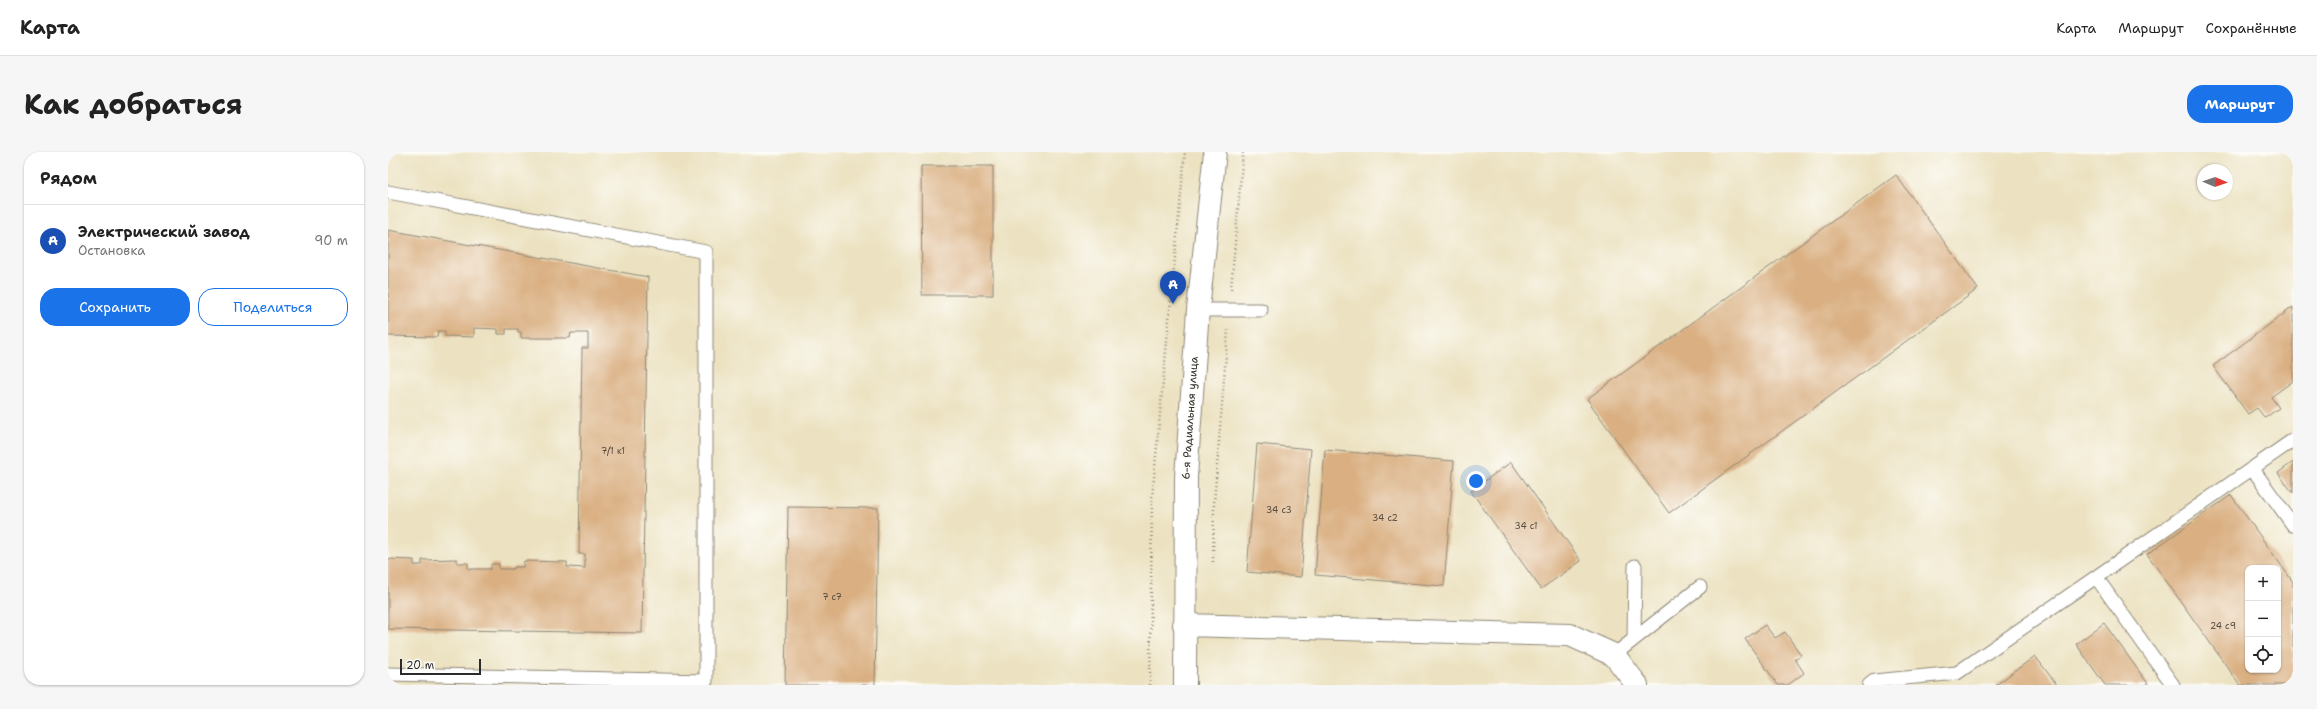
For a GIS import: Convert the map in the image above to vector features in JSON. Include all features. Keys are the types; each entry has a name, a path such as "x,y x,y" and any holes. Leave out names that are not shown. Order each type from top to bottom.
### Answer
{"street":[{"name":"6-я Радиальная улица","path":"1185,685 1184,625 1186,477 1198,310 1215,152"},
{"path":"1184,625 1570,635 1614,655 1637,685"}],"lane":[{"path":"388,192 706,252 706,681 388,674"},
{"path":"1198,310 1261,310"},
{"path":"1868,685 1874,681 1957,672 2293,440"},
{"path":"2252,468 2293,525"},
{"path":"1634,639 1635,566"},
{"path":"2096,577 2173,685"},
{"path":"1614,655 1700,587"}],"path":[{"path":"1150,685 1152,498 1185,152"},
{"path":"1213,564 1214,503 1243,152"}],"building":[{"path":"921,166 993,166 993,295 922,295"},
{"path":"1896,175 1978,289 1669,513 1587,399"},
{"path":"388,230 648,277 642,633 388,629 388,559 414,560 414,565 422,565 422,560 457,559 457,563 468,563 468,569 491,569 491,564 499,564 499,569 514,569 514,567 523,567 524,561 567,562 567,567 585,568 585,554 579,554 582,348 588,348 588,333 571,333 570,338 521,338 521,332 518,332 518,329 506,329 506,334 498,334 498,329 474,328 474,337 445,336 445,331 438,331 437,337 388,336"},
{"path":"2293,307 2293,381 2271,397 2279,408 2265,418 2257,408 2248,414 2213,366"},
{"path":"1257,444 1311,449 1301,577 1247,572"},
{"path":"1325,450 1454,461 1444,586 1315,575"},
{"path":"1511,462 1581,561 1541,589 1471,491"},
{"path":"2293,462 2293,493 2278,473"},
{"path":"2231,495 2281,565 2245,565 2245,673 2281,673 2281,565 2293,582 2293,685 2240,685 2147,554"},
{"path":"788,507 878,508 875,685 785,685"},
{"path":"2104,623 2149,685 2105,685 2076,644"},
{"path":"1765,625 1775,638 1785,632 1801,655 1795,659 1804,673 1788,685 1778,685 1745,639"},
{"path":"2035,656 2057,685 1996,685"}],"place":[{"name":"Электрический завод","path":"1173,304"}]}
